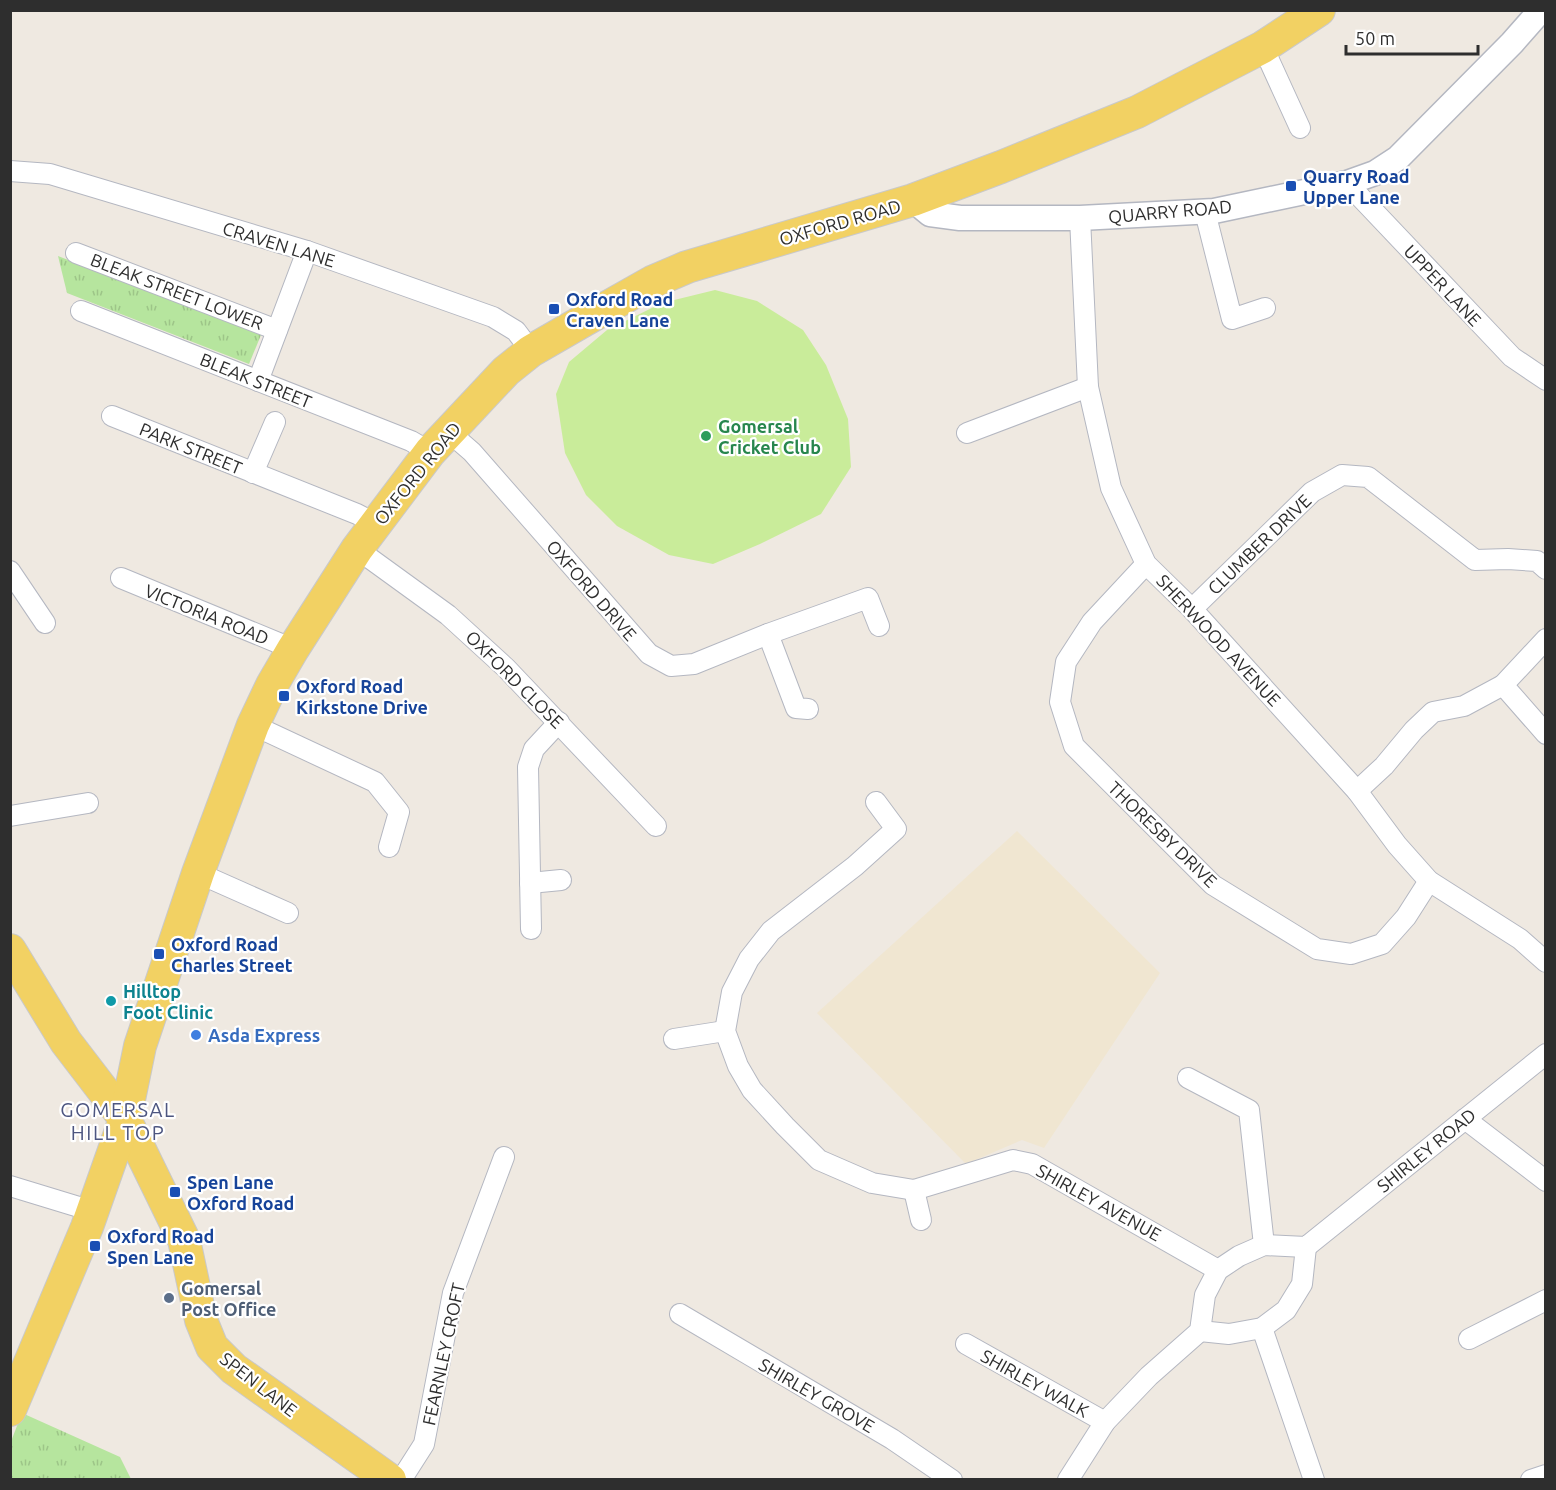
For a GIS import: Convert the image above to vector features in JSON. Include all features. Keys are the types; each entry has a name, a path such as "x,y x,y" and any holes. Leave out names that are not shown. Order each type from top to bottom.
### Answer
{"main road":[{"name":"OXFORD ROAD","path":"10,1410 93,1211 125,1119 140,1046 198,873 253,724 293,649 357,549 440,442 506,371 531,351 652,282 687,267 913,200 1137,111 1263,47 1319,10"},
{"name":"SPEN LANE","path":"10,950 66,1042 125,1119 184,1240 201,1320 212,1347 234,1369 390,1479"}],"street":[{"name":"QUARRY ROAD","path":"913,200 930,214 960,218 1080,218 1214,211 1347,183 1375,173 1398,158 1512,43 1540,10"},
{"path":"1263,47 1300,128"},
{"name":"CRAVEN LANE","path":"10,171 50,174 307,251 493,317 516,331 531,351"},
{"name":"UPPER LANE","path":"1347,183 1512,357 1545,380"},
{"path":"1205,212 1232,319 1265,308"},
{"name":"SHERWOOD AVENUE","path":"1080,218 1088,387 1111,488 1146,564 1192,609 1357,791 1397,845 1429,881 1520,939 1545,962"},
{"path":"258,381 307,251"},
{"name":"BLEAK STREET LOWER","path":"76,253 277,330"},
{"name":"BLEAK STREET","path":"81,311 411,441 440,442"},
{"path":"967,433 1088,387"},
{"name":"PARK STREET","path":"125,415 253,473 357,514 376,524"},
{"name":"PARK STREET","path":"253,473 274,422"},
{"name":"OXFORD DRIVE","path":"440,442 472,452 648,654 672,666 694,664 768,634 868,598 879,626"},
{"name":"CLUMBER DRIVE","path":"1192,609 1312,492 1342,475 1368,477 1474,560 1537,561 1545,569"},
{"name":"OXFORD CLOSE","path":"357,549 458,623 559,722 656,826"},
{"name":"THORESBY DRIVE","path":"1146,564 1092,622 1066,662 1060,702 1074,746 1213,885 1317,949 1351,954 1382,944 1406,917 1429,881"},
{"path":"10,571 45,623"},
{"name":"VICTORIA ROAD","path":"121,578 293,649"},
{"path":"768,634 797,712"},
{"path":"1357,791 1384,766 1414,730 1433,712 1464,706 1503,685 1545,639"},
{"path":"1503,685 1545,734"},
{"path":"531,929 528,767 534,749 559,722"},
{"path":"253,724 375,782 399,812 389,847"},
{"path":"674,1039 725,1031 732,992 749,959 771,931 855,866 896,829 876,802"},
{"path":"10,816 88,803"},
{"path":"198,873 288,913"},
{"path":"530,884 561,880"},
{"name":"SHIRLEY AVENUE","path":"725,1031 738,1066 753,1090 819,1160 872,1184 914,1190 1013,1160 1032,1164 1218,1270"},
{"name":"SHIRLEY ROAD","path":"1306,1247 1545,1054"},
{"path":"1188,1078 1250,1110 1264,1245"},
{"path":"1465,1119 1545,1181"},
{"name":"FEARNLEY CROFT","path":"401,1479 424,1444 453,1293 504,1157"},
{"path":"10,1186 93,1211"},
{"path":"914,1190 921,1220"},
{"path":"1068,1479 1105,1422 1149,1376 1200,1331 1205,1295 1218,1270 1239,1256 1264,1245 1306,1247 1302,1284 1286,1310 1262,1328 1229,1334 1200,1331"},
{"path":"1469,1339 1545,1300"},
{"name":"SHIRLEY GROVE","path":"680,1314 892,1439 952,1479"},
{"path":"1262,1328 1314,1479"},
{"name":"SHIRLEY WALK","path":"966,1344 1105,1422"},
{"path":"1531,1479 1545,1475"}],"shaded area":[{"path":"1017,831 1160,973 1044,1148 1022,1140 966,1164 817,1013"}],"green space":[{"path":"58,256 261,335 249,364 67,293"},
{"name":"Gomersal Cricket Club","path":"715,290 757,301 803,330 826,365 848,419 851,467 821,514 713,564 669,555 617,526 586,495 565,453 556,394 569,362 607,330 662,303"},
{"path":"22,1413 120,1457 131,1479 11,1479 10,1444"}],"place":[{"name":"Quarry Road Upper Lane","path":"1291,186"},
{"name":"Oxford Road Craven Lane","path":"554,309"},
{"name":"Gomersal Cricket Club","path":"706,436"},
{"name":"Oxford Road Kirkstone Drive","path":"284,696"},
{"name":"Oxford Road Charles Street","path":"159,954"},
{"name":"Hilltop Foot Clinic","path":"111,1001"},
{"name":"Asda Express","path":"196,1035"},
{"name":"Spen Lane Oxford Road","path":"175,1192"},
{"name":"Oxford Road Spen Lane","path":"95,1246"},
{"name":"Gomersal Post Office","path":"169,1298"}],"district":[{"name":"GOMERSAL HILL TOP","path":"118,1120"}]}
